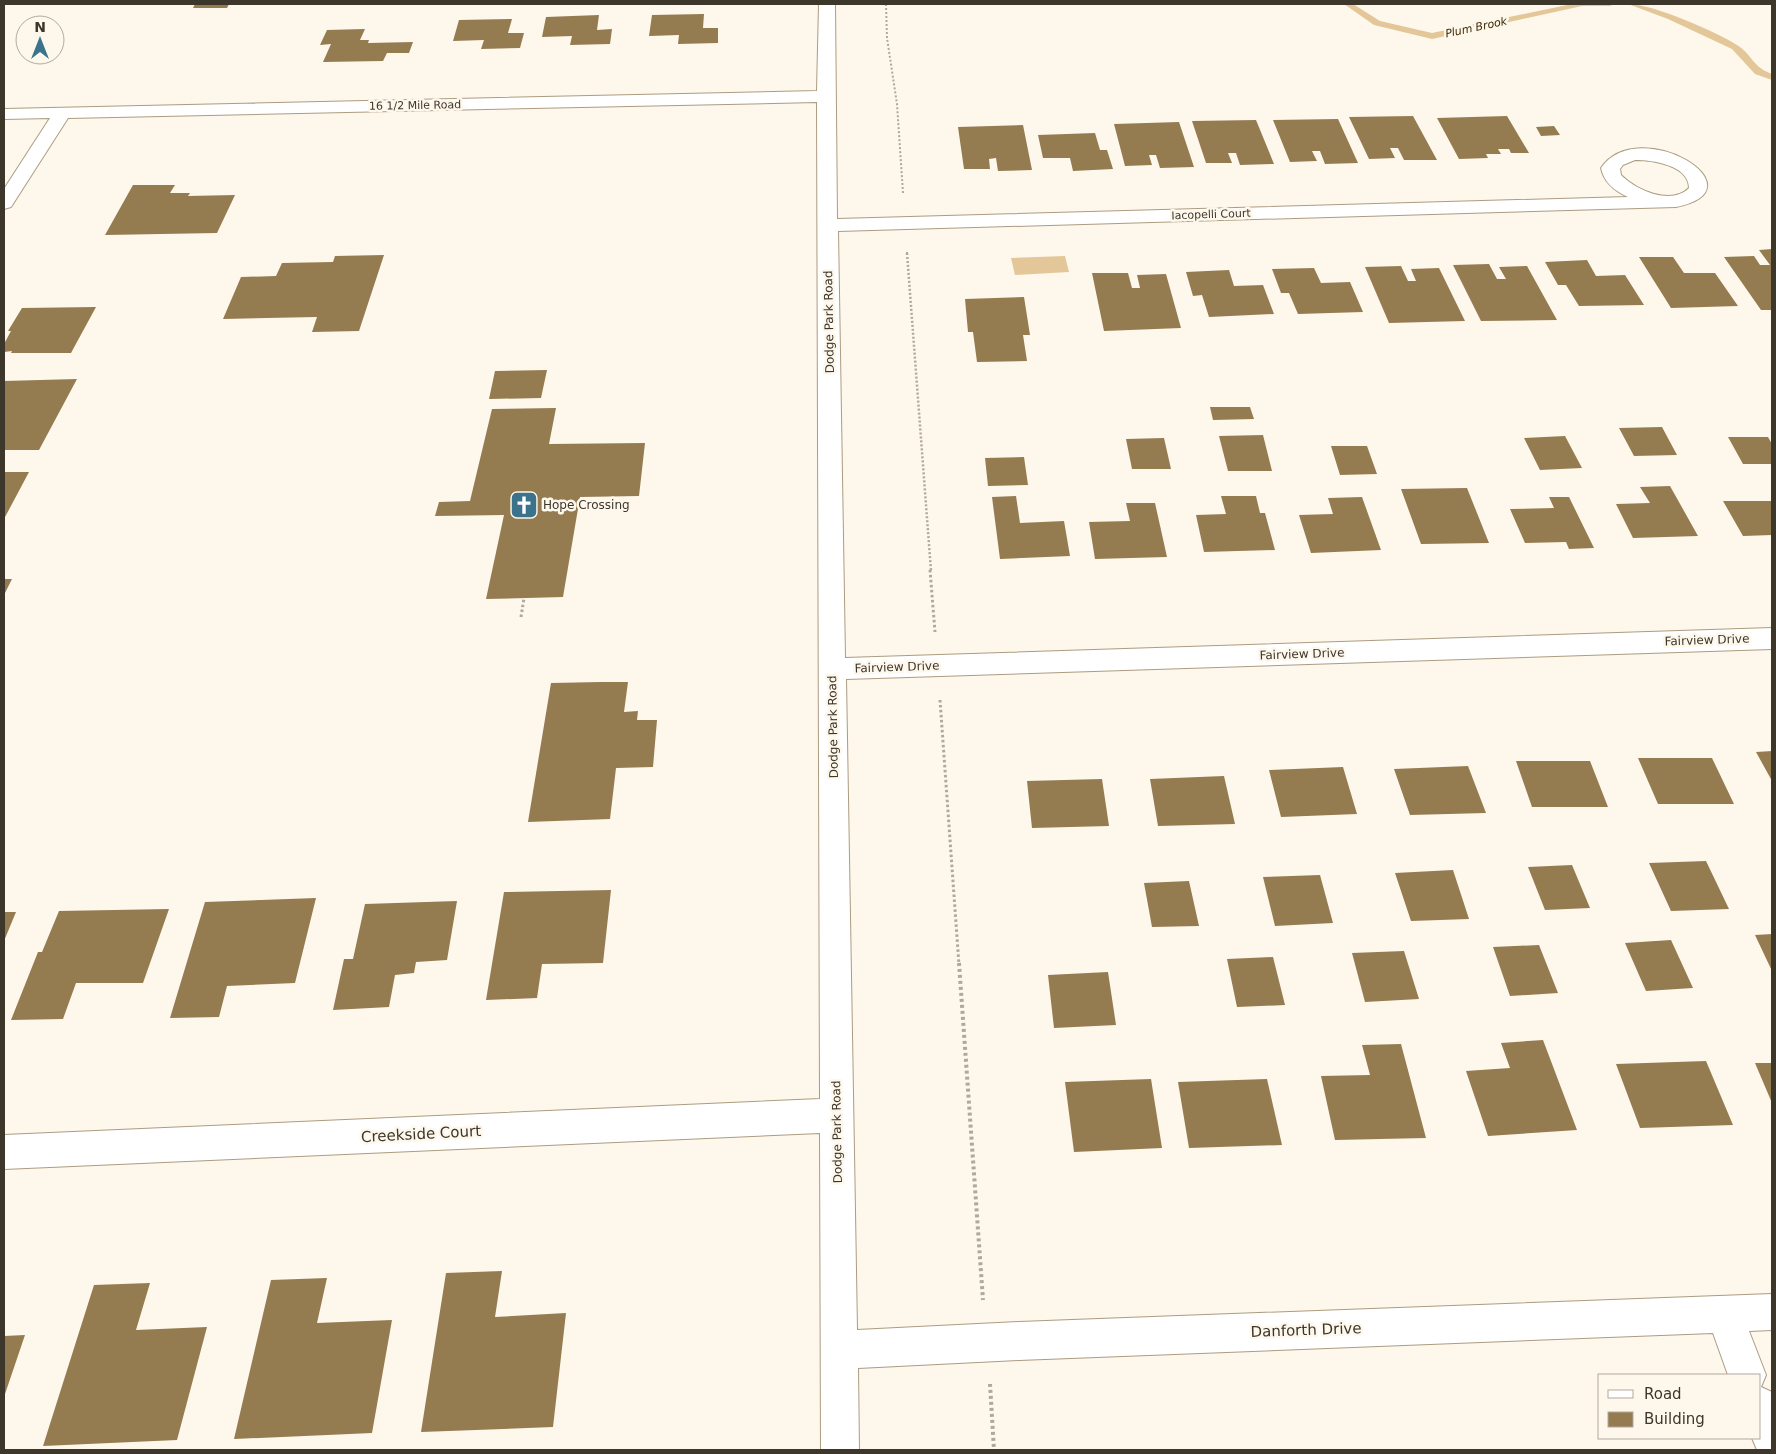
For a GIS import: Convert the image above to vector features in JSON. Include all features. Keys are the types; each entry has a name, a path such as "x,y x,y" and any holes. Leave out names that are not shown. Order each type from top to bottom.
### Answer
{"street":[{"name":"Dodge Park Road","path":"827,4 826,96 840,1450"},
{"name":"16 1/2 Mile Road","path":"4,114 826,96"},
{"path":"4,203 62,114"},
{"name":"Iacopelli Court","path":"828,225 1660,202 1685,201 1699,191 1696,176 1676,162 1646,154 1632,154 1613,163 1611,170 1614,178 1622,187 1646,199 1660,202"},
{"path":"1594,204 1607,192 1611,170"},
{"name":"Fairview Drive","path":"832,669 1772,638"},
{"name":"Creekside Court","path":"4,1152 837,1116"},
{"name":"Danforth Drive","path":"839,1350 1772,1312"},
{"path":"1724,1313 1748,1374"},
{"path":"1761,1409 1772,1439"}],"path":[{"path":"886,4 887,38 897,104 903,201"},
{"path":"907,248 936,634"},
{"path":"520,617 524,598"},
{"path":"939,692 983,1295"},
{"path":"991,1396 994,1450"}],"shaded area":[{"path":"1065,256 1069,272 1015,275 1011,258"}],"building":[{"path":"195,4 229,4 227,8 193,8"},
{"path":"704,14 703,28 718,28 718,43 678,44 679,35 649,36 652,15"},
{"path":"599,15 597,30 612,29 610,44 570,45 572,36 542,37 546,17"},
{"path":"512,19 508,33 524,33 520,48 481,49 484,40 453,41 459,20"},
{"path":"365,29 360,40 369,40 368,43 413,42 409,53 387,53 383,61 323,62 331,44 320,45 327,30"},
{"path":"1413,116 1437,160 1404,160 1398,148 1390,148 1395,158 1369,159 1349,117"},
{"path":"1507,116 1529,153 1511,153 1509,149 1498,149 1501,154 1486,154 1488,158 1459,159 1437,118"},
{"path":"1338,119 1358,163 1325,164 1320,151 1312,151 1317,161 1290,162 1273,120"},
{"path":"1256,120 1274,164 1240,165 1236,153 1228,153 1232,163 1206,163 1192,121"},
{"path":"1179,122 1194,167 1160,168 1156,155 1149,155 1152,165 1125,166 1114,124"},
{"path":"1023,125 1032,170 998,171 996,158 989,159 990,169 964,169 958,127"},
{"path":"1554,126 1560,135 1541,136 1536,127"},
{"path":"1095,133 1100,150 1107,150 1113,169 1073,171 1070,158 1043,158 1038,135"},
{"path":"133,185 175,185 170,193 190,193 188,196 235,195 217,233 105,235"},
{"path":"1772,249 1772,310 1761,310 1724,257 1754,256 1760,265 1770,265 1759,250"},
{"path":"384,255 359,331 312,332 317,317 223,319 241,277 276,276 282,263 333,262 335,256"},
{"path":"1639,257 1673,257 1684,273 1715,273 1738,306 1671,308"},
{"path":"1587,260 1596,276 1625,275 1644,305 1579,306 1566,285 1558,285 1545,262"},
{"path":"1489,264 1497,279 1506,279 1499,267 1527,266 1557,320 1481,321 1453,265"},
{"path":"1401,266 1408,281 1416,281 1411,269 1439,268 1465,321 1389,323 1365,267"},
{"path":"1314,268 1321,283 1350,282 1363,312 1298,314 1289,293 1281,293 1272,269"},
{"path":"1229,270 1234,286 1263,285 1274,314 1209,317 1202,295 1193,296 1186,272"},
{"path":"1092,273 1128,273 1132,288 1140,288 1137,275 1166,274 1181,328 1104,331"},
{"path":"1024,297 1030,335 1023,335 1027,361 977,362 973,332 968,332 965,299"},
{"path":"96,307 71,353 4,352 4,344 11,331 8,331 22,308"},
{"path":"547,370 541,398 489,399 495,371"},
{"path":"77,379 39,450 4,450 4,381"},
{"path":"1210,407 1250,407 1254,419 1213,420"},
{"name":"Hope Crossing","path":"556,408 549,444 645,443 639,496 580,497 563,597 486,599 504,515 435,516 439,502 470,501 492,409"},
{"path":"1662,427 1677,455 1634,456 1619,428"},
{"path":"1263,435 1272,471 1228,471 1219,436"},
{"path":"1565,436 1582,468 1540,470 1524,438"},
{"path":"1728,437 1768,437 1772,444 1772,464 1743,464"},
{"path":"1164,438 1171,469 1132,469 1126,439"},
{"path":"1331,446 1367,446 1377,474 1340,475"},
{"path":"1024,457 1028,485 988,486 985,458"},
{"path":"4,472 29,472 4,519"},
{"path":"1670,486 1698,536 1633,538 1616,504 1650,503 1640,487"},
{"path":"1467,488 1489,543 1421,544 1401,489"},
{"path":"1016,496 1020,523 1064,521 1070,556 1000,559 992,497"},
{"path":"1221,496 1256,496 1260,513 1265,513 1275,550 1204,552 1196,515 1226,514"},
{"path":"1362,497 1381,550 1311,553 1299,515 1333,514 1328,498"},
{"path":"1549,497 1569,497 1594,548 1569,549 1566,542 1525,543 1510,509 1554,508"},
{"path":"1723,501 1772,501 1772,535 1743,536"},
{"path":"1126,503 1155,503 1167,557 1095,559 1089,522 1130,521"},
{"path":"4,579 12,579 4,595"},
{"path":"628,682 624,712 638,711 637,720 657,720 653,767 616,768 610,819 528,822 551,683"},
{"path":"1772,751 1772,781 1756,752"},
{"path":"1638,758 1712,758 1734,804 1658,804"},
{"path":"1516,761 1590,761 1608,807 1532,807"},
{"path":"1468,766 1486,813 1410,815 1394,769"},
{"path":"1343,767 1357,814 1281,817 1269,770"},
{"path":"1224,776 1235,824 1158,826 1150,779"},
{"path":"1102,779 1109,826 1032,828 1027,781"},
{"path":"1706,861 1729,909 1671,911 1649,863"},
{"path":"1572,865 1590,908 1545,910 1528,867"},
{"path":"1453,870 1469,919 1411,921 1395,873"},
{"path":"1320,875 1333,923 1275,926 1263,877"},
{"path":"1189,881 1199,926 1152,927 1144,883"},
{"path":"611,890 603,963 542,964 537,998 486,1000 504,892"},
{"path":"316,898 295,983 227,986 219,1017 170,1018 205,902"},
{"path":"457,901 447,960 416,962 414,973 395,975 389,1007 333,1010 344,959 353,959 365,904"},
{"path":"169,909 143,983 76,983 63,1019 11,1020 38,952 42,952 59,911"},
{"path":"4,912 16,912 4,941"},
{"path":"1772,934 1772,971 1755,935"},
{"path":"1671,940 1693,988 1646,991 1625,943"},
{"path":"1539,945 1558,993 1510,996 1493,947"},
{"path":"1404,951 1419,999 1365,1002 1352,953"},
{"path":"1273,957 1285,1005 1237,1007 1227,959"},
{"path":"1108,972 1116,1025 1054,1028 1048,975"},
{"path":"1543,1040 1577,1130 1488,1136 1466,1071 1510,1068 1501,1043"},
{"path":"1401,1044 1426,1138 1335,1140 1321,1076 1370,1075 1362,1045"},
{"path":"1706,1061 1733,1125 1640,1128 1616,1064"},
{"path":"1755,1063 1772,1063 1772,1103"},
{"path":"1151,1079 1162,1148 1074,1152 1065,1082"},
{"path":"1267,1079 1282,1145 1189,1148 1178,1082"},
{"path":"502,1271 495,1317 566,1313 553,1427 421,1432 446,1273"},
{"path":"327,1278 317,1323 392,1320 372,1433 234,1439 271,1280"},
{"path":"150,1283 136,1330 207,1327 177,1440 43,1446 94,1285"},
{"path":"25,1335 4,1397 4,1336"}],"waterway":[{"name":"Plum Brook","path":"1348,4 1377,23 1432,36 1582,4 1610,4"},
{"name":"Plum Brook","path":"1632,4 1671,17 1735,47 1758,72 1772,77"}],"place":[{"name":"Hope Crossing","path":"524,505"}]}
